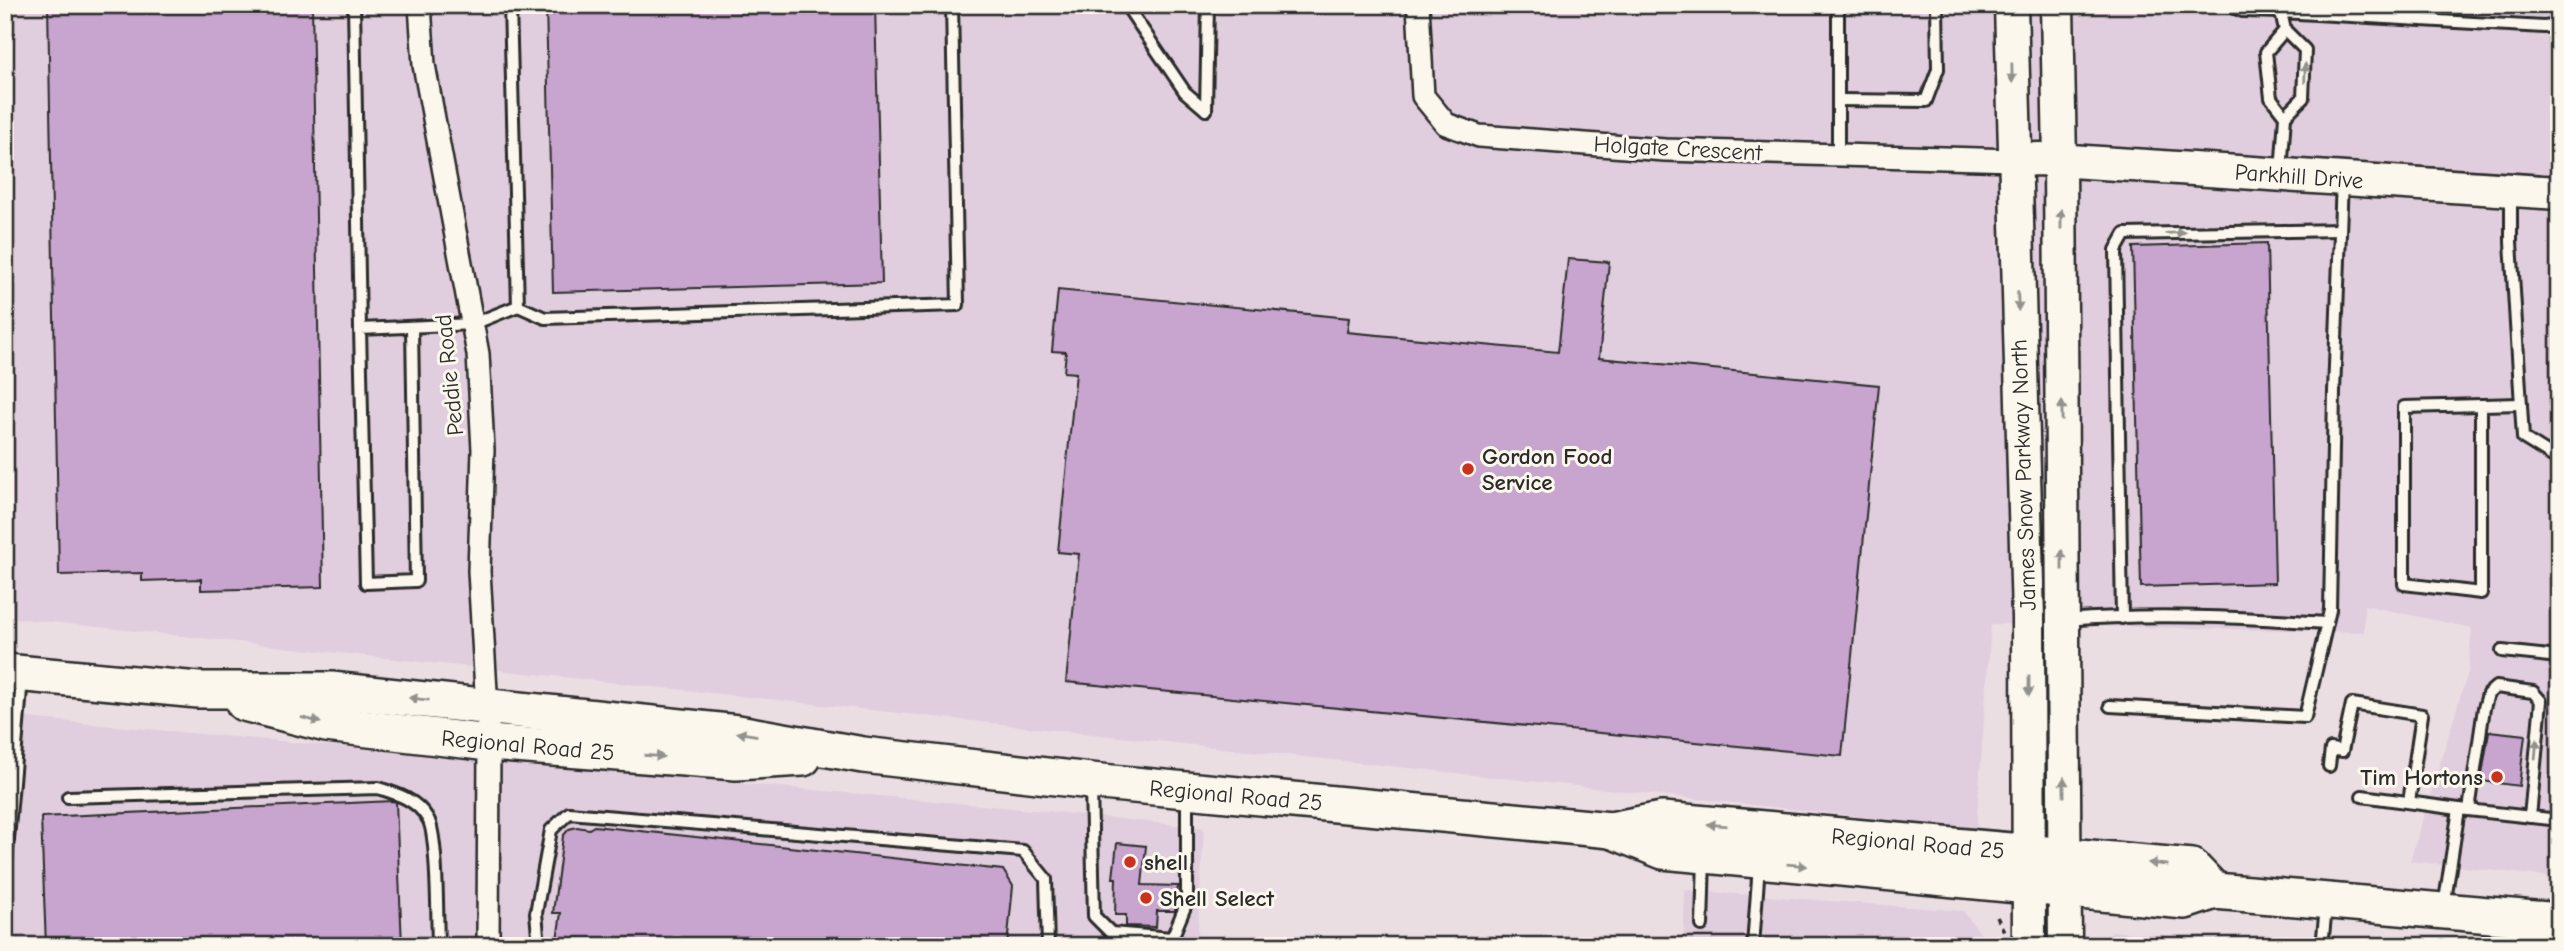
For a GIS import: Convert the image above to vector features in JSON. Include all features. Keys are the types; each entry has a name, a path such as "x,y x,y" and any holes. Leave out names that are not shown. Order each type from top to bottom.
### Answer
{"main road":[{"name":"James Snow Parkway North","path":"2011,5 2038,160 2063,621 2065,946"},
{"name":"James Snow Parkway North","path":"2016,942 2029,869 2028,618 2038,160 2057,5"},
{"name":"Parkhill Drive","path":"2038,160 2559,193"},
{"name":"Regional Road 25","path":"14,673 198,690 331,690 738,733 863,755 1091,781 1611,830 1662,820 2064,872 2185,901 2215,891 2559,921"},
{"name":"Regional Road 25","path":"198,690 326,724 489,743 736,762 863,755"},
{"name":"Regional Road 25","path":"1611,830 1663,851 1759,862 2029,869"}],"street":[{"name":"Peddie Road","path":"420,5 424,65 478,354 483,450 479,571 489,743 488,946"},
{"name":"Holgate Crescent","path":"1418,5 1423,96 1446,124 1479,136 1652,149 2038,160"}],"lane":[{"path":"354,5 366,583 416,581 412,327"},
{"path":"510,5 518,306"},
{"path":"360,329 472,324 518,306 545,318 958,305 952,5"},
{"path":"1126,5 1185,92 1206,110 1208,5"},
{"path":"1838,5 1838,155"},
{"path":"1838,100 1926,101 1938,69 1937,5"},
{"path":"2228,5 2242,11 2544,27 2559,25"},
{"path":"2281,12 2285,30 2305,50 2303,98 2284,116"},
{"path":"2281,175 2284,116 2271,98 2266,52 2285,30"},
{"path":"2110,706 2305,717 2330,610 2342,179"},
{"path":"2511,190 2511,242 2523,438 2552,456 2559,456"},
{"path":"2122,618 2116,250 2125,234 2340,230"},
{"path":"2481,405 2481,593 2404,584 2404,407 2481,405 2521,404"},
{"path":"2063,621 2253,618 2327,623"},
{"path":"2502,651 2559,657"},
{"path":"5,874 14,673"},
{"path":"2443,910 2487,694 2496,687 2533,692 2541,701 2530,817"},
{"path":"2329,766 2332,749 2342,751 2352,704 2422,715 2409,802"},
{"path":"1091,781 1094,916 1111,933 1172,938 1187,902 1187,790"},
{"path":"68,797 378,788 406,797 429,820 433,838 438,946"},
{"path":"2362,796 2559,820"},
{"path":"539,946 536,914 551,830 569,813 1023,851 1046,879 1048,946"},
{"path":"1702,925 1704,855"},
{"path":"1753,946 1759,862"},
{"path":"2322,946 2327,902"}],"path":[{"path":"1997,917 2004,931 2016,942"}],"shaded area":[{"path":"5,5 2559,5 2559,878 2410,861 2468,672 2472,628 2364,605 2364,632 1991,624 1976,829 5,617"},
{"path":"5,716 1204,828 1197,946 5,946"},
{"path":"1685,890 1963,911 1990,946 1683,946"},
{"path":"2111,931 2295,946 2110,946"}],"building":[{"path":"48,5 312,5 323,587 201,590 201,579 142,581 142,573 59,575"},
{"path":"546,5 875,5 882,283 553,292"},
{"path":"2267,243 2275,583 2141,587 2133,247"},
{"name":"Gordon Food Service","path":"1568,259 1609,262 1599,358 1879,385 1842,756 1066,682 1079,554 1058,552 1076,373 1064,372 1066,352 1052,351 1058,290 1349,318 1347,332 1558,352"},
{"path":"2489,731 2525,735 2519,786 2481,781"},
{"path":"396,802 402,946 46,946 41,817"},
{"path":"594,826 1003,870 1013,886 1007,946 556,946 561,913 553,913 563,836 569,829 589,829"},
{"name":"Shell Select","path":"1117,843 1146,846 1142,885 1178,886 1175,911 1157,911 1156,927 1126,926 1126,915 1115,915 1116,878 1113,878"}],"place":[{"name":"Gordon Food Service","path":"1468,469"},
{"name":"Tim Hortons","path":"2497,777"},
{"name":"shell","path":"1130,862"},
{"name":"Shell Select","path":"1146,898"}]}
